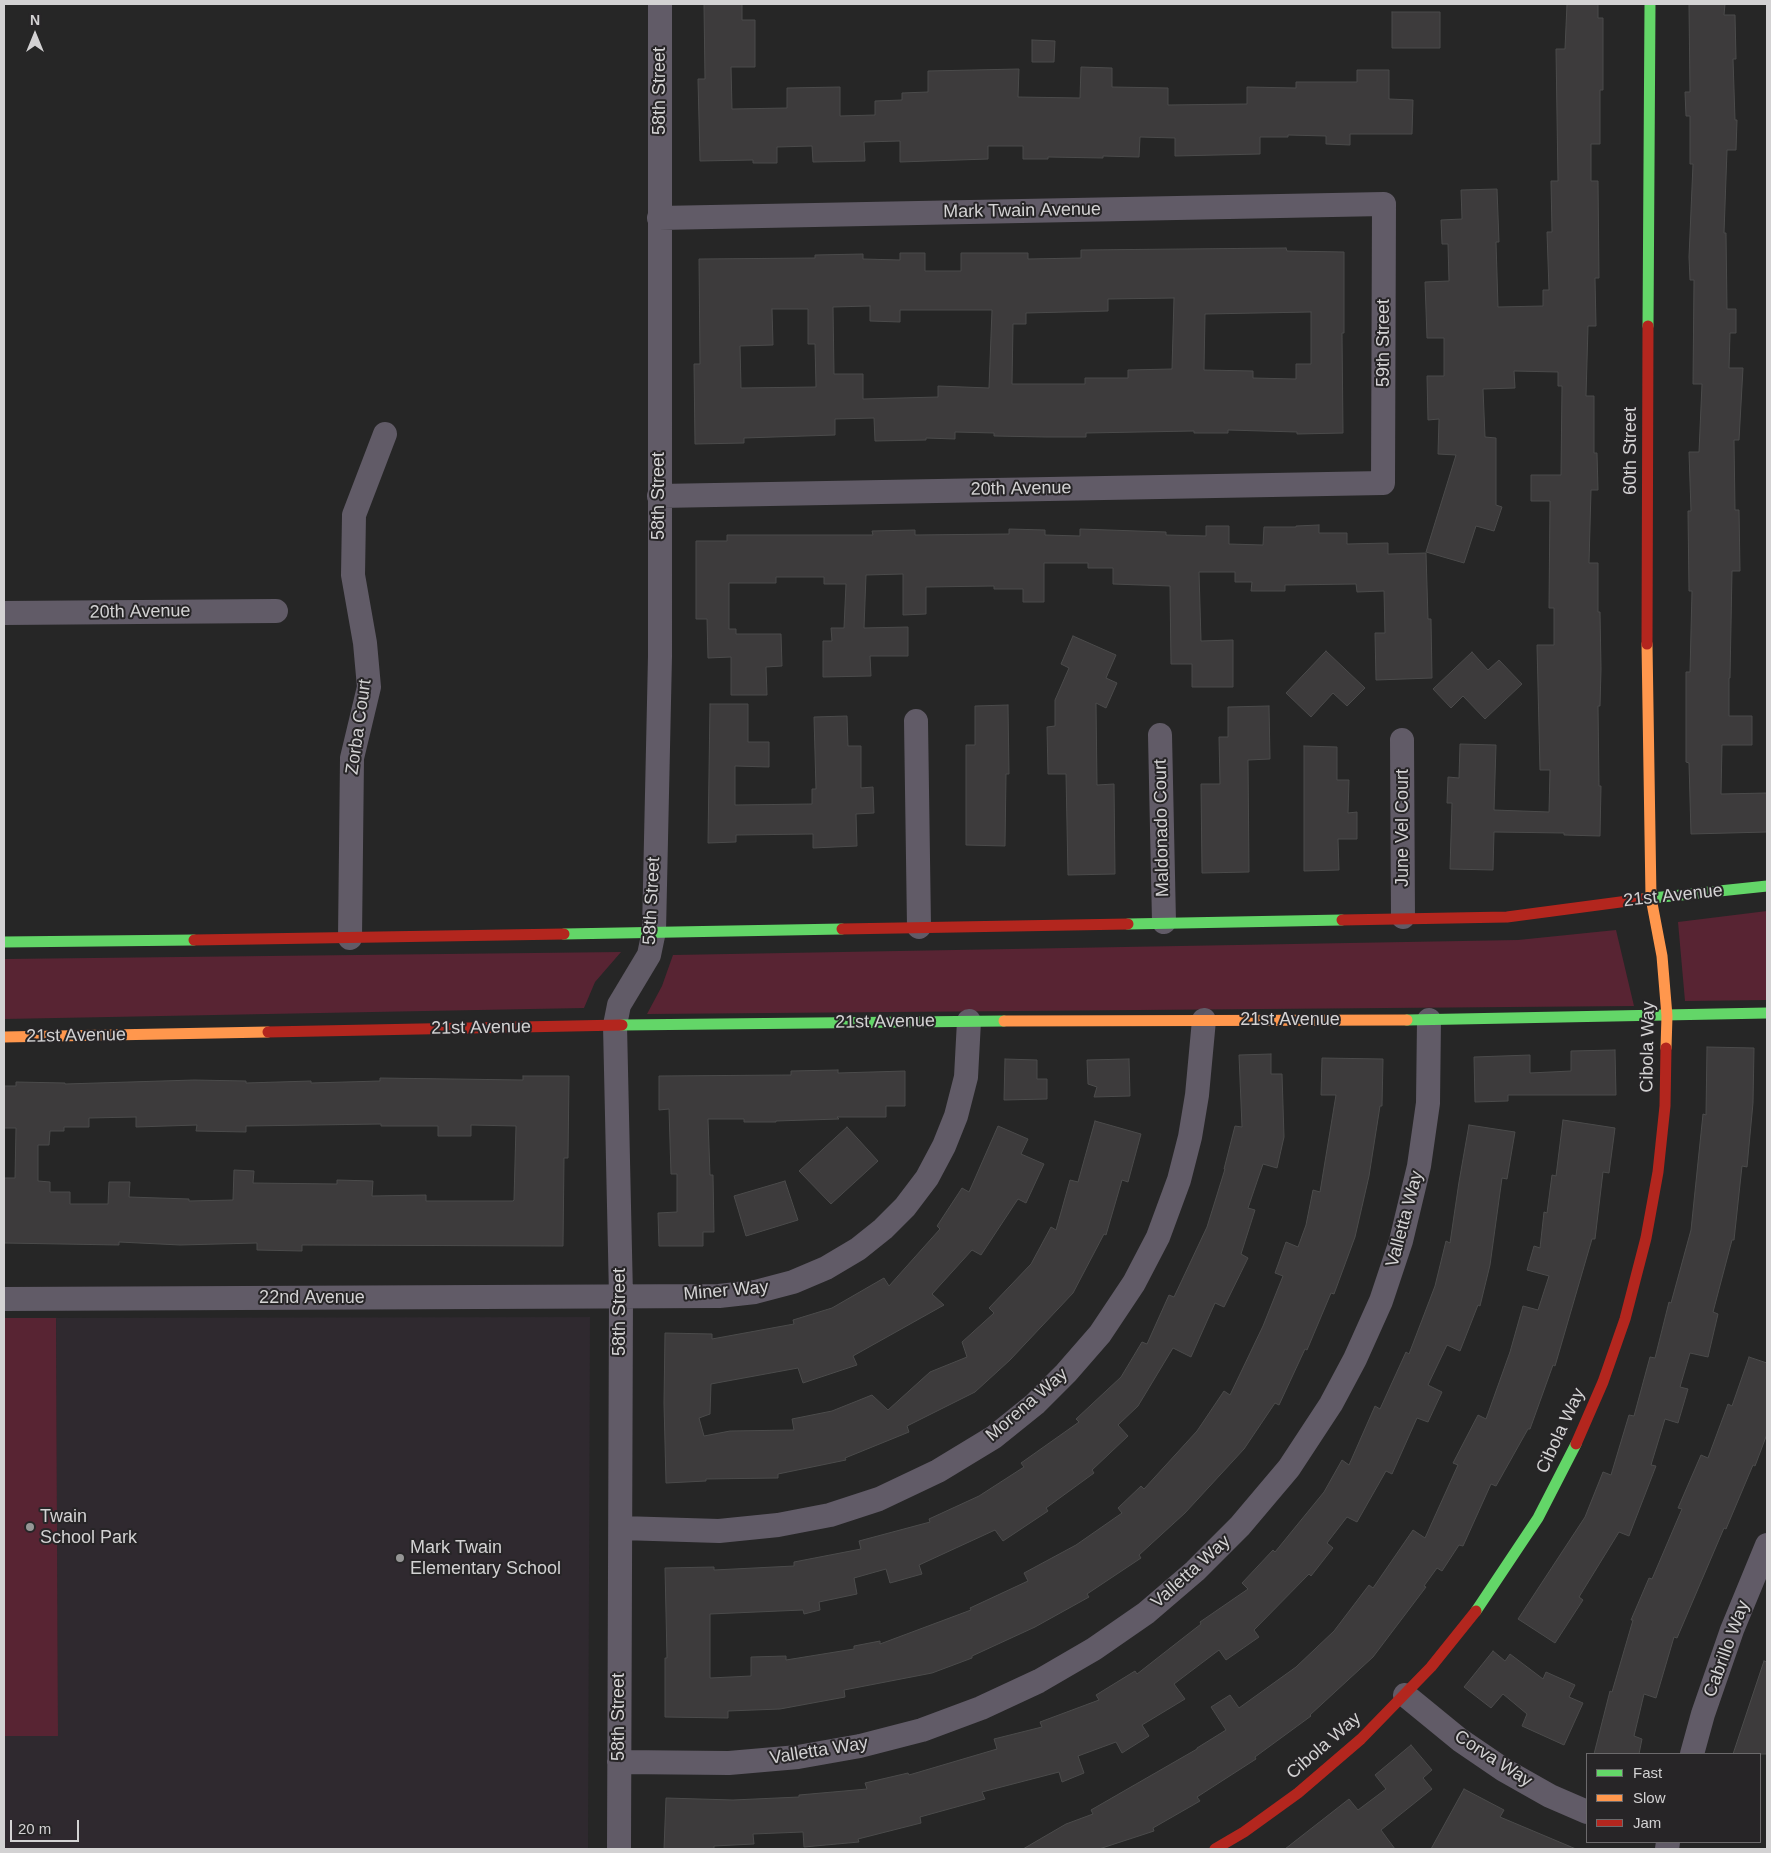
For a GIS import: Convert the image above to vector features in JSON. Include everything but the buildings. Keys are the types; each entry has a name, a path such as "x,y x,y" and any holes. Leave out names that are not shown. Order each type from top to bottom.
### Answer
{"street":[{"name":"58th Street","path":"619,1849 621,1296 616,1025 619,1005 649,956 654,932 660,656 660,4"},
{"name":"60th Street","path":"1650,4 1647,663 1651,898"},
{"name":"Mark Twain Avenue","path":"659,218 1384,204"},
{"name":"59th Street","path":"1383,483 1384,204"},
{"name":"Zorba Court","path":"350,938 352,758 369,687 365,643 353,574 354,515 384,434"},
{"name":"20th Avenue","path":"659,496 1383,483"},
{"name":"20th Avenue","path":"4,613 276,611"},
{"path":"916,721 919,927"},
{"name":"Maldonado Court","path":"1160,735 1164,922"},
{"name":"June Vel Court","path":"1402,740 1403,917"},
{"name":"21st Avenue","path":"4,942 350,938 1403,917 1507,917 1651,898 1767,886"},
{"name":"Cibola Way","path":"1215,1849 1244,1832 1298,1792 1361,1739 1431,1667 1473,1615 1518,1550 1570,1459 1603,1382 1625,1319 1646,1238 1658,1172 1665,1106 1668,1016 1662,956 1651,898"},
{"name":"21st Avenue","path":"4,1037 616,1025 969,1021 1429,1020 1767,1013"},
{"name":"Morena Way","path":"621,1528 719,1530 778,1525 830,1514 879,1498 944,1468 994,1437 1034,1404 1066,1373 1100,1334 1134,1283 1158,1236 1179,1180 1190,1137 1197,1095 1204,1020"},
{"name":"Valletta Way","path":"619,1762 729,1763 798,1758 860,1746 922,1730 981,1708 1039,1681 1094,1649 1146,1612 1195,1571 1240,1526 1288,1468 1331,1404 1355,1359 1381,1301 1402,1241 1419,1166 1428,1103 1429,1020"},
{"name":"Miner Way","path":"621,1296 719,1296 755,1292 793,1282 826,1268 858,1249 883,1229 905,1207 927,1178 944,1146 956,1116 966,1077 969,1021"},
{"name":"22nd Avenue","path":"4,1299 621,1296"},
{"name":"Cabrillo Way","path":"1692,1753 1703,1714 1732,1630 1767,1544"},
{"name":"Corva Way","path":"1405,1695 1460,1740 1504,1770 1550,1796 1586,1812"}],"shaded area":[{"path":"1767,911 1767,1000 1685,1001 1678,922"},
{"path":"1616,930 1634,1006 647,1014 662,986 673,955 1518,940"},
{"path":"621,952 595,982 584,1008 4,1019 4,959"},
{"path":"590,1317 588,1849 4,1849 4,1736 58,1736 56,1318"},
{"name":"Twain School Park","path":"4,1318 56,1318 58,1736 4,1736"}],"traffic: fast":[{"path":"1648,326 1650,4"},
{"path":"1643,899 1767,886"},
{"path":"1128,924 1342,920"},
{"path":"564,934 842,929"},
{"path":"4,942 194,940"},
{"path":"1407,1020 1767,1013"},
{"path":"622,1025 1004,1021"},
{"path":"1476,1611 1538,1518 1576,1444"}],"traffic: slow":[{"path":"1647,644 1651,898 1662,956 1667,1016 1666,1048"},
{"path":"1004,1021 1407,1020"},
{"path":"4,1037 268,1032"}],"traffic: jam":[{"path":"1647,644 1648,326"},
{"path":"1342,920 1507,917 1643,899"},
{"path":"842,929 1128,924"},
{"path":"194,940 564,934"},
{"path":"268,1032 622,1025"},
{"path":"1576,1444 1603,1382 1625,1319 1646,1238 1658,1172 1665,1106 1666,1048"},
{"path":"1215,1849 1244,1832 1298,1793 1361,1739 1431,1667 1476,1611"}],"place":[{"name":"Twain School Park","path":"30,1527"},
{"name":"Mark Twain Elementary School","path":"400,1558"}]}
